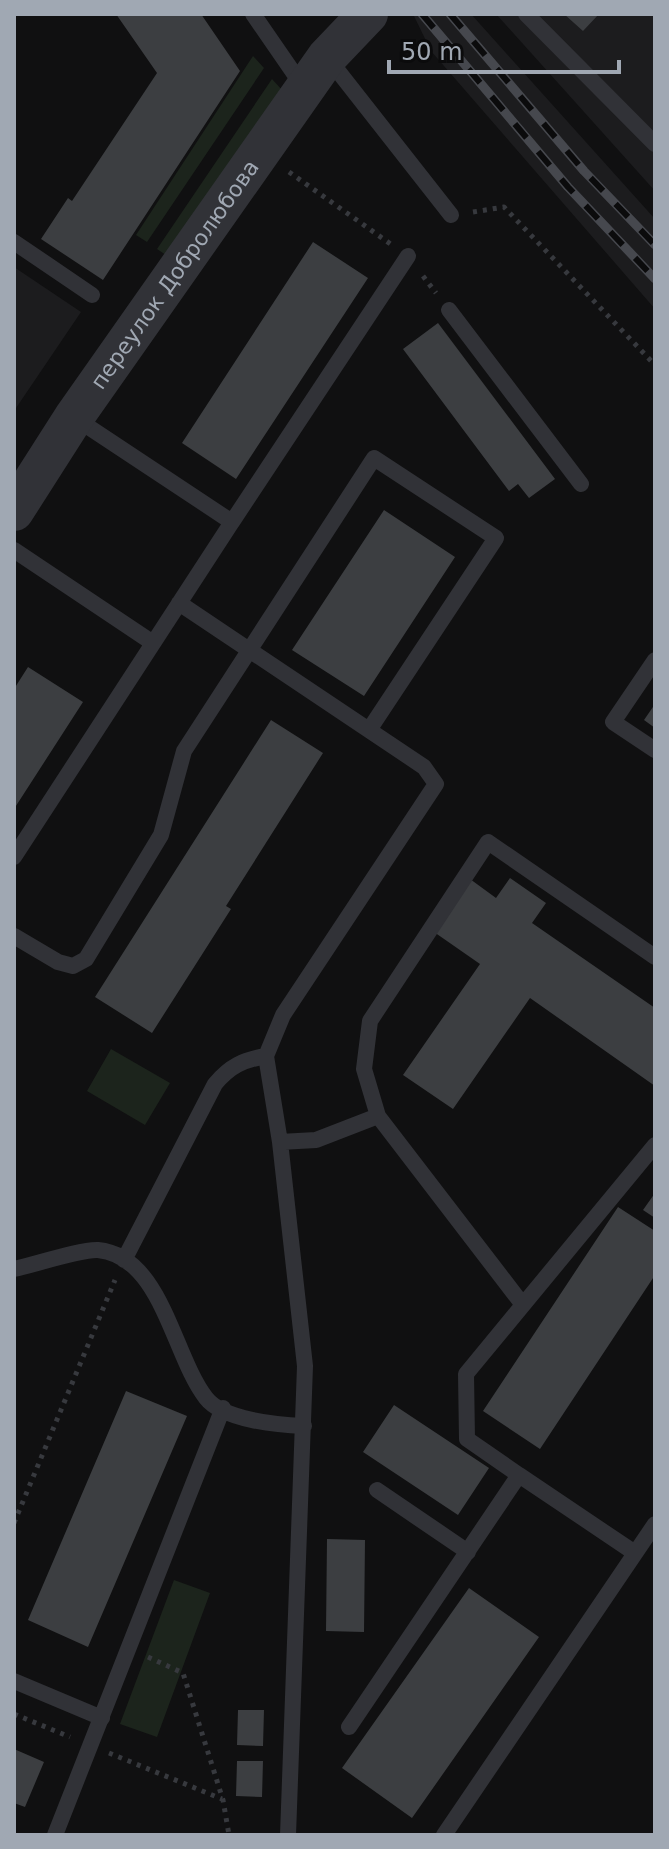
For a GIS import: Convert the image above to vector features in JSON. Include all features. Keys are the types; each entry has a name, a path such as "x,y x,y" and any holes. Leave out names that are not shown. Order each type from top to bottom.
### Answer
{"street":[{"name":"переулок Добролюбова","path":"14,511 74,417 305,90 346,37"}],"lane":[{"path":"253,14 305,90"},
{"path":"526,14 655,144"},
{"path":"346,37 451,215"},
{"path":"14,242 92,295"},
{"path":"14,857 408,256"},
{"path":"449,310 581,484"},
{"path":"74,417 232,522"},
{"path":"14,936 58,962 73,966 86,959 161,835 184,751 374,458 496,538 369,730"},
{"path":"14,550 153,643"},
{"path":"179,603 424,767 436,784 283,1015 266,1056 280,1142 305,1366 288,1835"},
{"path":"655,660 613,722 655,750"},
{"path":"523,1305 378,1116 364,1069 370,1021 488,842 655,957"},
{"path":"124,1260 215,1084 227,1068 246,1059 266,1056"},
{"path":"280,1142 316,1140 378,1116"},
{"path":"635,1553 467,1439 466,1374 655,1145"},
{"path":"14,1269 98,1250 124,1260 144,1275 207,1399 265,1425 304,1426"},
{"path":"55,1835 223,1408"},
{"path":"349,1727 519,1475"},
{"path":"377,1490 468,1552"},
{"path":"444,1835 655,1524"},
{"path":"14,1681 102,1718"}],"path":[{"path":"287,171 408,256"},
{"path":"451,215 504,207 655,365"},
{"path":"14,1523 124,1260"},
{"path":"130,1648 183,1673 223,1800 229,1835"},
{"path":"14,1714 223,1800"}],"shaded area":[{"path":"471,14 655,219 655,309 431,51 414,16"},
{"path":"496,14 655,14 655,191"},
{"path":"253,56 264,68 147,242 136,235"},
{"path":"272,79 283,91 169,257 157,249"},
{"path":"14,267 81,312 14,411"},
{"path":"111,1049 170,1083 145,1125 87,1091"},
{"path":"174,1580 210,1593 157,1737 120,1724"}],"building":[{"path":"116,14 201,14 240,71 103,280 41,239 68,198 72,201 157,73"},
{"path":"564,14 599,14 583,31"},
{"path":"313,242 368,278 236,479 182,443"},
{"path":"438,323 555,479 529,498 518,484 509,491 403,349"},
{"path":"384,510 455,557 364,696 292,650"},
{"path":"28,667 83,702 14,809 14,689"},
{"path":"655,704 655,728 644,720"},
{"path":"271,720 323,753 226,906 231,909 152,1033 95,997"},
{"path":"510,878 546,903 532,923 655,1008 655,1086 530,998 453,1109 403,1075 480,964 434,932 470,879 496,898"},
{"path":"655,1193 655,1218 643,1210"},
{"path":"618,1207 655,1231 655,1275 540,1449 483,1411"},
{"path":"126,1391 187,1416 88,1647 28,1620"},
{"path":"394,1405 489,1468 458,1515 363,1452"},
{"path":"327,1539 365,1540 364,1632 326,1631"},
{"path":"469,1588 539,1637 412,1818 342,1768"},
{"path":"238,1710 264,1710 263,1746 237,1745"},
{"path":"14,1749 44,1762 25,1807 14,1803"},
{"path":"237,1761 263,1761 262,1797 236,1796"}],"railway":[{"path":"422,14 568,187 655,279"},
{"path":"450,14 584,171 655,245"}]}
